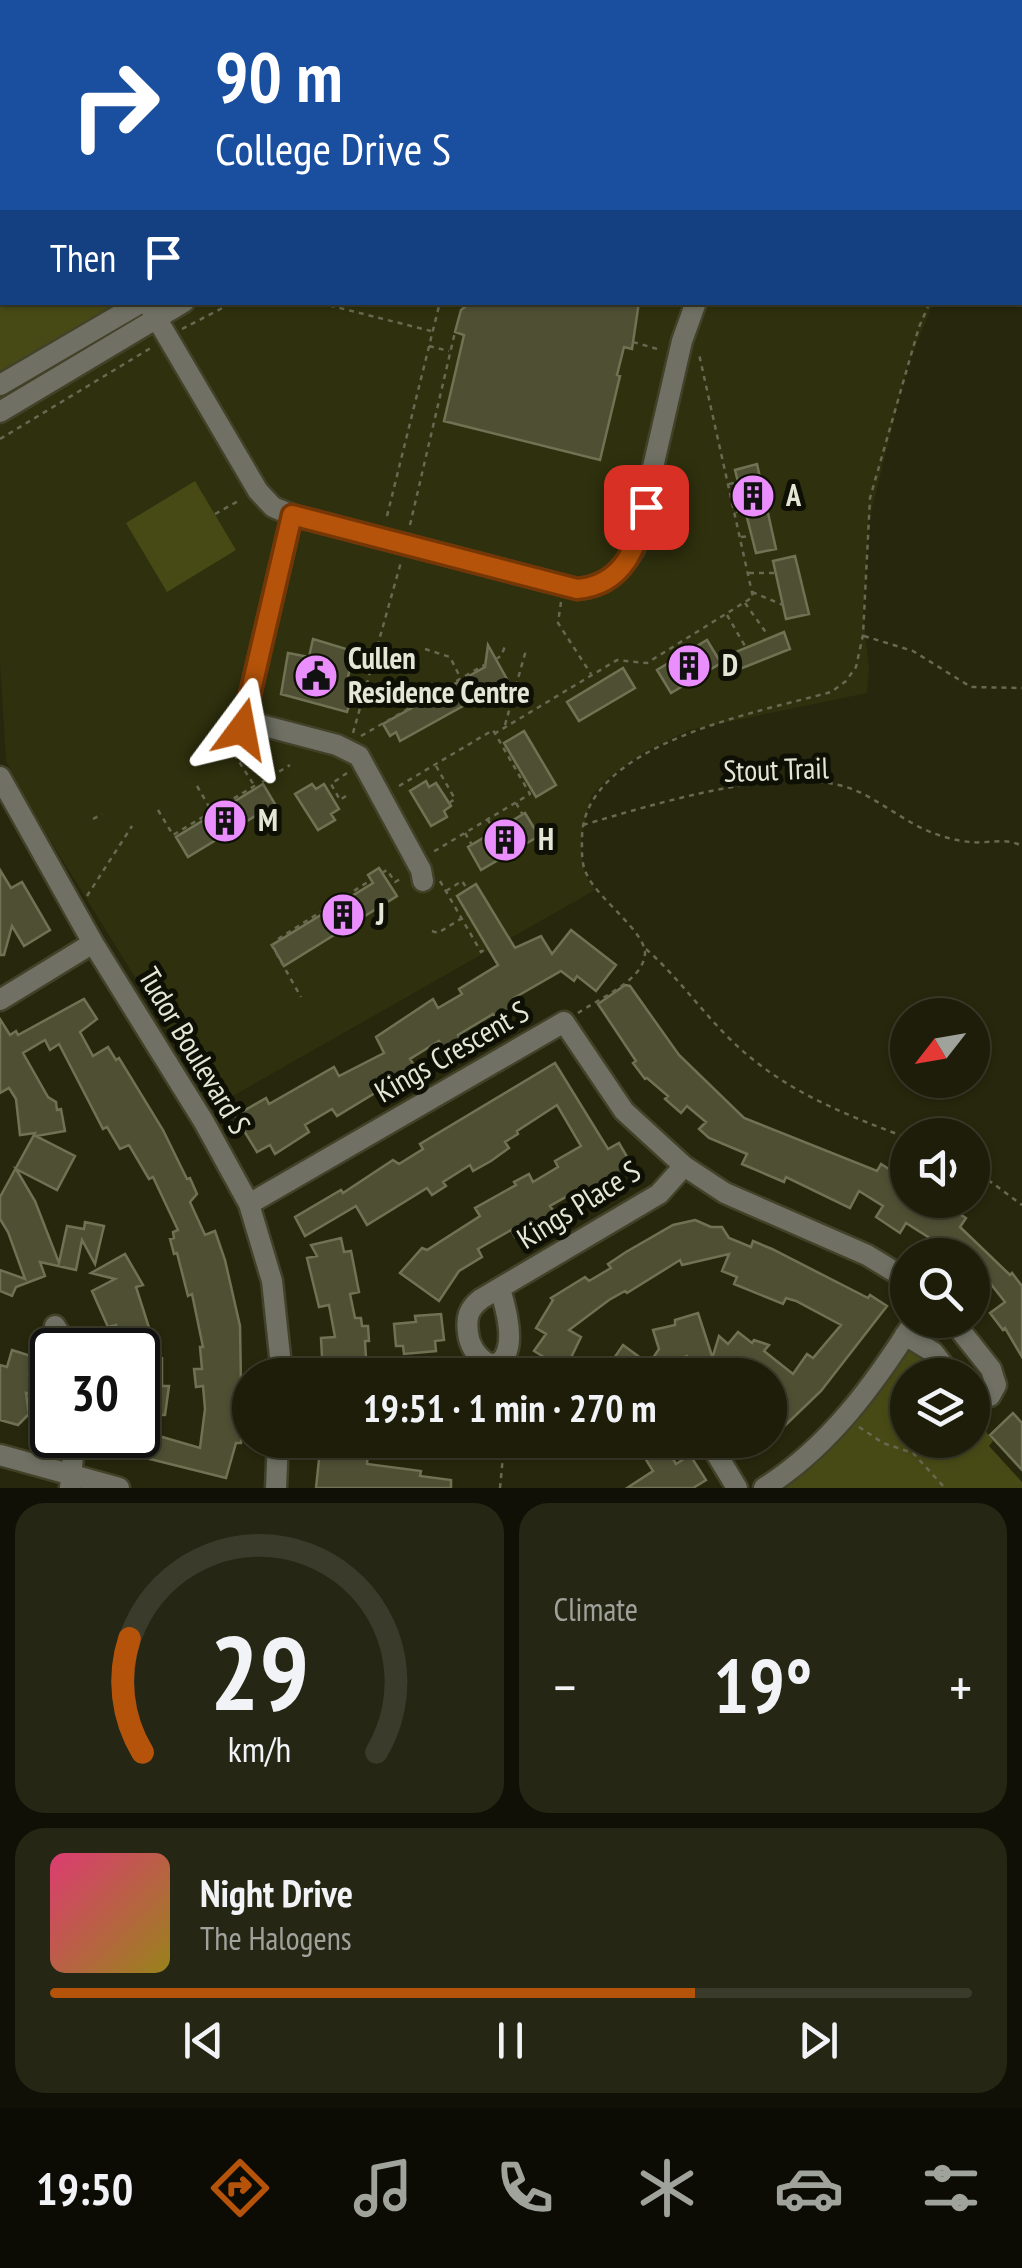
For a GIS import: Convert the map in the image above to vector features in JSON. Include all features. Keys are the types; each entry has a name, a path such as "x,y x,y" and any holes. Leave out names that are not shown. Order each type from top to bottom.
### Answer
{"street":[{"path":"148,308 256,490 273,507 577,589 603,584 625,565 634,550 682,341 695,305"},
{"path":"0,385 148,308"},
{"path":"0,412 148,308"},
{"path":"228,746 242,729 292,515"},
{"path":"242,729 262,725 350,746 371,776 423,877"},
{"name":"Tudor Boulevard S","path":"0,776 249,1204 272,1281 280,1358"},
{"path":"0,1000 94,943"},
{"name":"Kings Crescent S","path":"249,1204 564,1022 624,1110 684,1166 724,1193 868,1255 890,1269"},
{"name":"Kings Place S","path":"500,1289 659,1194 684,1166"},
{"path":"764,1488 819,1448 903,1338"},
{"path":"920,1338 937,1358"},
{"path":"966,1338 982,1358"},
{"path":"990,1368 996,1385 990,1396"},
{"path":"0,1454 72,1482 119,1488"},
{"path":"276,1488 277,1458"},
{"path":"719,1458 737,1488"}],"path":[{"path":"0,439 167,337 228,305"},
{"path":"332,305 432,332"},
{"path":"387,516 439,305"},
{"path":"890,1131 836,1111 791,1088 732,1041 603,900 586,874 582,825 597,792 639,757 708,727 830,692 846,682 856,667 863,635 870,498 929,305"},
{"path":"350,746 405,545 454,332"},
{"path":"429,346 450,352"},
{"path":"494,734 617,660 647,663 753,597 719,447"},
{"path":"728,484 738,482"},
{"path":"215,514 256,490"},
{"path":"734,512 745,510"},
{"path":"740,538 751,536"},
{"path":"748,572 776,574"},
{"path":"563,586 558,622 591,675"},
{"path":"752,592 783,605"},
{"path":"744,602 767,634"},
{"path":"726,614 746,646"},
{"path":"863,635 913,652 971,686 1022,688"},
{"path":"496,659 506,644"},
{"path":"426,648 450,657 460,678"},
{"path":"504,728 526,650"},
{"path":"350,746 486,664"},
{"path":"348,678 367,684"},
{"path":"399,786 492,730 532,792 424,858"},
{"path":"158,810 173,836 255,786 228,746"},
{"path":"262,782 290,765"},
{"path":"435,765 455,800 449,804"},
{"path":"340,800 328,786 349,772"},
{"path":"438,785 444,781"},
{"name":"Stout Trail","path":"582,825 683,796 752,785 828,782 854,790 932,833 968,842 1014,841 1022,846"},
{"path":"197,786 212,811"},
{"path":"335,804 346,796"},
{"path":"516,802 523,815"},
{"path":"93,819 102,814"},
{"path":"488,819 496,831"},
{"path":"77,912 132,826"},
{"path":"464,833 472,845"},
{"path":"382,873 388,870 394,882 423,877 446,890 465,916 482,952 487,948"},
{"path":"278,939 371,880"},
{"path":"446,890 462,880 466,888"},
{"path":"432,930 438,933 465,916"},
{"path":"271,944 301,997"},
{"path":"564,1022 630,978 642,965 646,950"},
{"path":"990,1181 1022,1205"},
{"path":"846,1417 873,1437 913,1453 945,1488"},
{"path":"500,1488 503,1458"}],"shaded area":[{"path":"0,305 932,305 907,368 869,520 863,614 869,669 867,693 689,730 644,752 591,796 581,838 585,875 595,890 215,1106 27,803 6,761 0,662"},
{"path":"0,305 122,305 0,376"},
{"path":"195,481 236,550 167,592 126,523"},
{"path":"902,1338 908,1338 931,1358 890,1358 890,1458 990,1458 990,1447 1022,1482 1022,1488 764,1488 788,1473"}],"building":[{"path":"467,305 639,305 632,349 624,347 600,460 444,421 464,335 455,332 461,310"},
{"name":"A","path":"757,464 776,549 756,553 735,470"},
{"path":"795,556 809,614 786,619 773,561"},
{"path":"784,632 790,649 737,670 731,654"},
{"name":"Cullen Residence Centre","path":"313,639 353,651 347,683 354,690 347,712 281,694 288,653 309,657"},
{"name":"D","path":"707,640 721,663 671,693 657,670"},
{"path":"488,645 508,681 400,741 396,732 390,736 383,724 485,667"},
{"path":"623,668 635,688 579,721 567,702"},
{"path":"524,731 556,785 536,797 504,743"},
{"path":"426,781 429,787 436,783 451,806 444,811 447,817 431,826 410,791"},
{"name":"M","path":"263,784 275,804 188,857 176,837"},
{"path":"312,784 316,789 324,784 339,809 331,814 335,820 318,830 295,794"},
{"name":"H","path":"525,813 539,836 481,870 468,847"},
{"name":"J","path":"379,868 397,896 284,966 272,945 373,883 368,875"},
{"path":"0,870 11,888 22,882 50,930 24,946 12,926 4,955 0,955"},
{"path":"476,884 515,948 541,936 552,954 571,930 616,965 596,991 577,976 574,981 561,971 514,998 518,1007 497,1020 493,1014 458,1035 461,1041 445,1051 439,1041 410,1059 416,1068 337,1116 332,1109 305,1125 309,1132 275,1154 270,1145 257,1152 235,1116 266,1098 269,1104 334,1067 339,1076 384,1053 376,1037 433,999 438,1008 462,994 459,989 498,965 457,896"},
{"path":"625,985 630,986 679,1055 744,1118 877,1171 881,1164 890,1170 890,1218 966,1218 960,1227 971,1238 927,1238 906,1223 900,1233 876,1217 883,1206 859,1191 850,1208 786,1177 784,1182 742,1164 747,1154 709,1138 699,1129 706,1122 687,1106 681,1113 665,1099 668,1096 645,1079 598,1004"},
{"path":"84,999 97,1019 80,1032 93,1056 108,1047 116,1060 119,1058 163,1130 187,1179 190,1178 197,1194 190,1202 205,1235 215,1231 240,1326 241,1358 232,1358 232,1457 226,1478 146,1458 160,1458 160,1436 200,1448 205,1409 203,1386 196,1387 194,1369 202,1369 203,1347 192,1294 188,1296 170,1239 178,1230 153,1177 149,1179 129,1145 120,1149 107,1127 103,1129 59,1044 50,1050 45,1040 23,1053 48,1097 56,1102 57,1110 61,1109 65,1131 36,1136 75,1156 57,1190 16,1169 35,1201 59,1263 67,1226 84,1229 85,1222 104,1226 95,1264 82,1240 76,1270 40,1262 45,1276 16,1287 12,1296 0,1291 0,1270 25,1279 0,1219 0,1197 35,1133 20,1135 16,1099 9,1088 0,1093 0,1019 10,1035 16,1031 18,1035"},
{"path":"555,1063 608,1149 619,1143 633,1167 600,1187 602,1190 586,1199 580,1189 550,1206 555,1213 515,1237 511,1230 478,1249 482,1257 459,1271 439,1301 400,1273 422,1248 427,1250 480,1216 475,1208 529,1174 533,1182 558,1167 555,1161 581,1146 557,1105 517,1131 505,1142 509,1148 491,1161 473,1171 470,1165 443,1182 446,1186 432,1195 427,1188 367,1225 356,1206 305,1236 295,1217 341,1190 343,1193 393,1160 399,1164 423,1149 420,1144"},
{"path":"695,1220 722,1227 729,1238 751,1247 753,1241 772,1249 887,1306 821,1391 787,1424 787,1369 793,1374 807,1354 813,1358 841,1325 796,1301 786,1298 783,1304 734,1284 737,1277 722,1271 729,1254 682,1265 680,1260 609,1300 569,1330 581,1337 571,1358 545,1358 534,1351 546,1334 536,1328 551,1298 585,1277 589,1281 611,1268 608,1264 673,1225"},
{"path":"341,1238 344,1252 351,1251 359,1292 350,1294 355,1318 361,1318 362,1326 368,1326 366,1358 322,1358 321,1338 335,1337 329,1305 319,1307 307,1258 317,1256 311,1245"},
{"path":"125,1254 143,1285 136,1287 149,1328 108,1327 92,1291 115,1279 91,1273"},
{"path":"990,1256 1022,1286 1022,1357 1005,1328 990,1313 1005,1302 990,1283"},
{"path":"698,1313 712,1356 653,1358 659,1349 653,1330 675,1325 675,1320"},
{"path":"441,1314 444,1340 435,1341 436,1351 404,1354 403,1346 396,1346 394,1324 416,1322 415,1316"},
{"path":"738,1332 752,1343 754,1340 769,1345 764,1351 773,1358 712,1358 719,1336 728,1344"},
{"path":"623,1345 641,1358 614,1358"},
{"path":"12,1350 30,1356 30,1394 26,1393 29,1414 18,1425 0,1420 0,1365 7,1367"},
{"path":"160,1358 162,1386 169,1386 165,1415 160,1415"},
{"path":"1013,1413 1022,1423 1022,1470 990,1435"},
{"path":"319,1458 368,1458 367,1464 421,1471 420,1476 451,1480 451,1488 316,1488"},
{"path":"645,1458 672,1458 676,1464 692,1458 706,1480 693,1488 627,1488 653,1471"}],"place":[{"name":"A","path":"753,496"},
{"name":"D","path":"689,666"},
{"name":"Cullen Residence Centre","path":"316,676"},
{"name":"M","path":"225,821"},
{"name":"H","path":"505,840"},
{"name":"J","path":"343,915"}],"route":[{"path":"242,729 292,515 577,589 603,584 625,565 640,536 646,507"}]}
